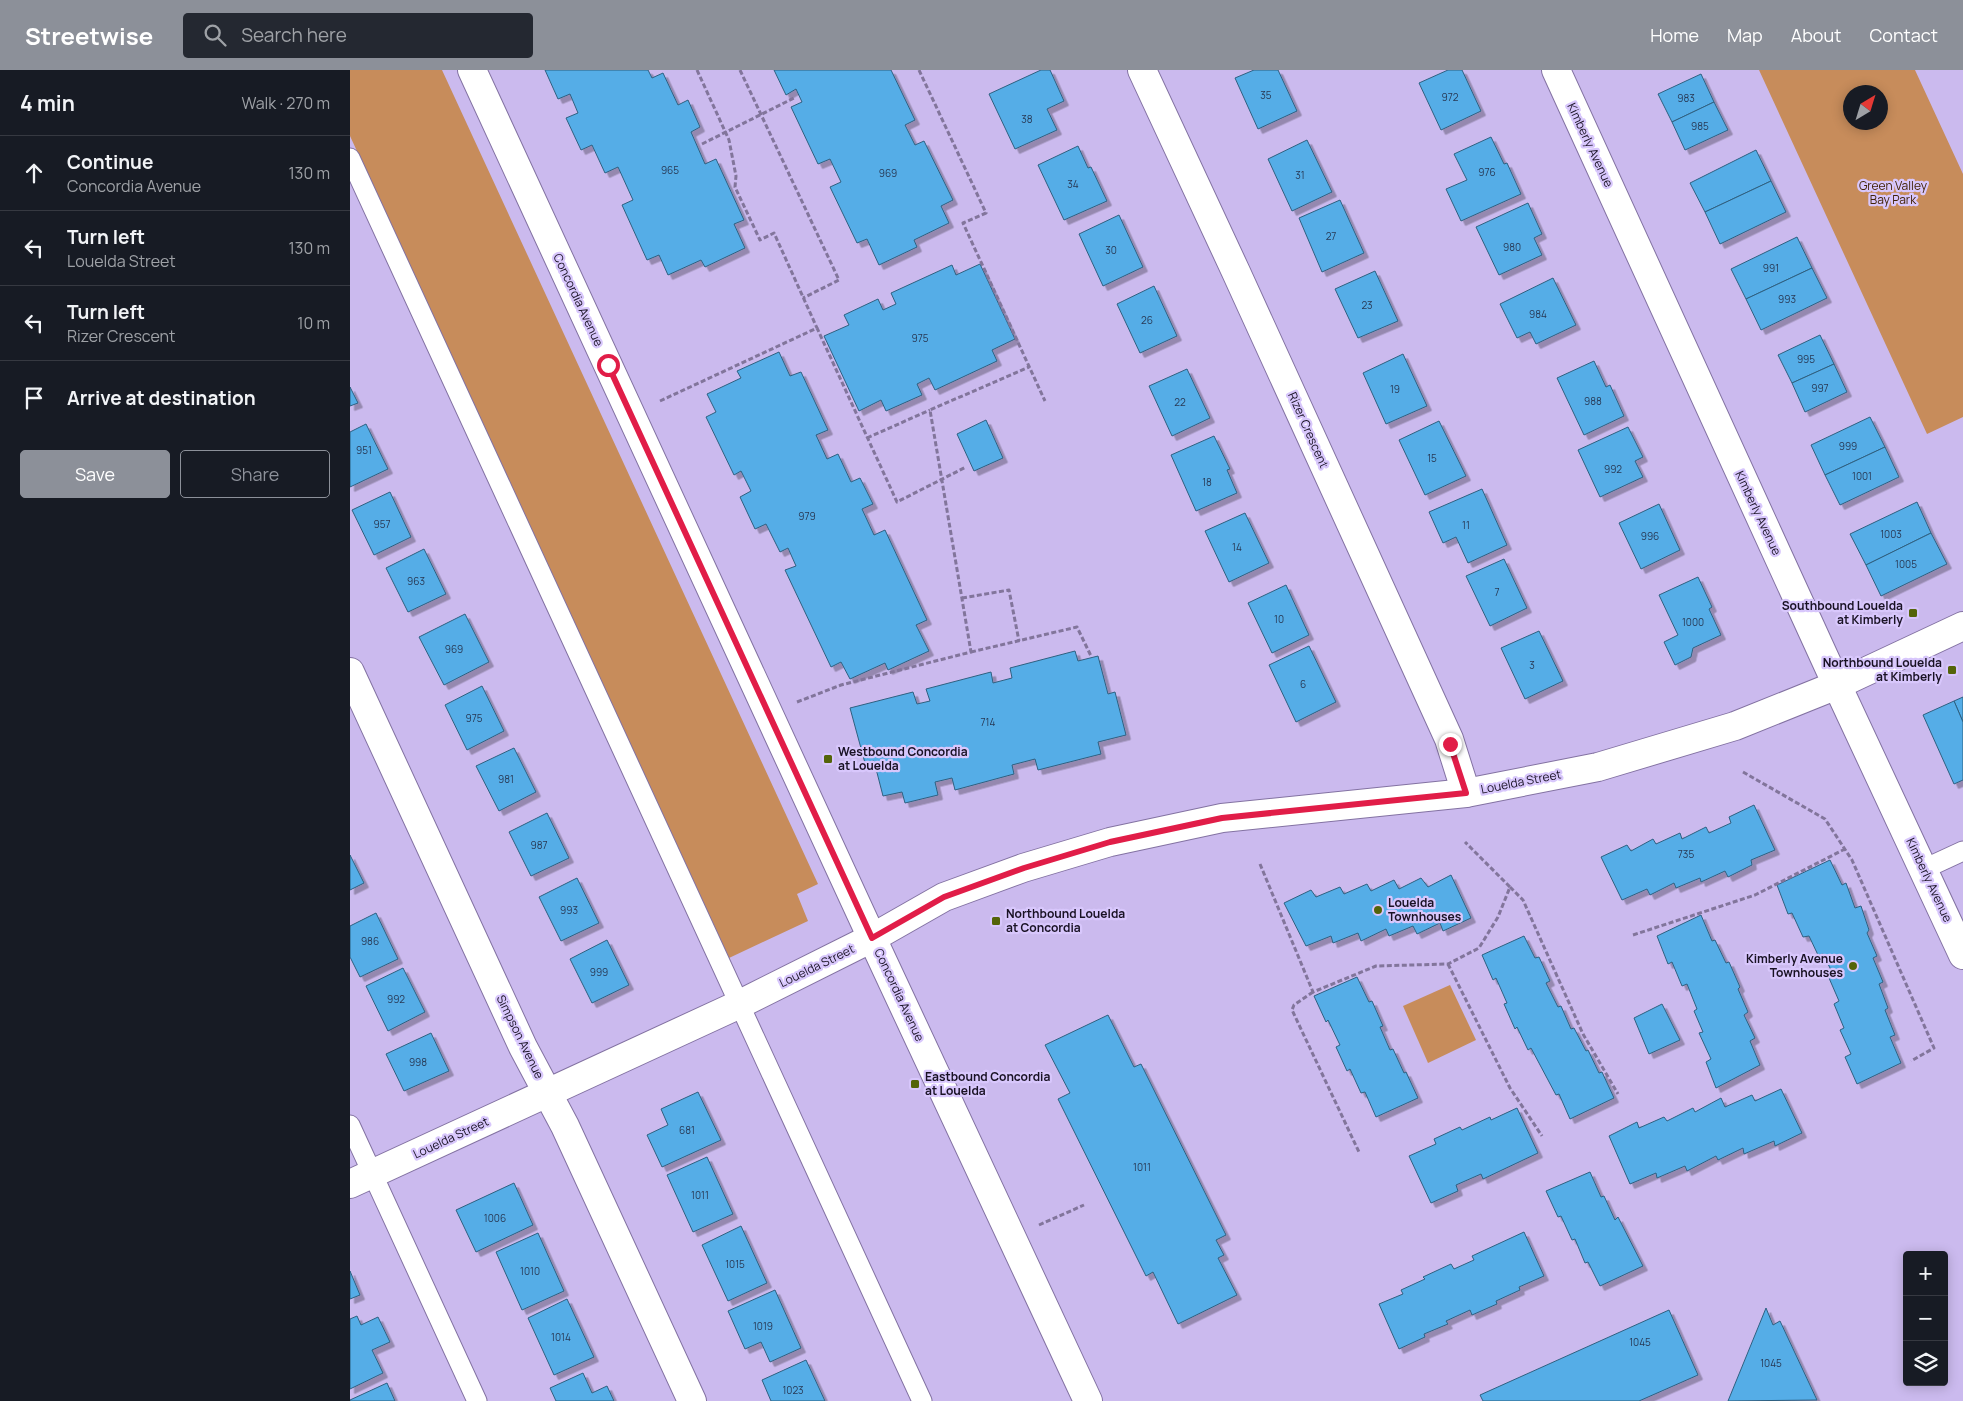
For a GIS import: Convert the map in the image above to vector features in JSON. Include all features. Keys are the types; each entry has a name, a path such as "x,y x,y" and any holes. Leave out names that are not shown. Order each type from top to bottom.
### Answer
{"street":[{"name":"Concordia Avenue","path":"472,70 872,938 1088,1401"},
{"name":"Rizer Crescent","path":"1142,70 1449,739 1466,793"},
{"name":"Kimberly Avenue","path":"1556,70 1837,685 1963,955"},
{"name":"Louelda Street","path":"361,1179 549,1094 740,1004 872,938 944,897 1024,868 1110,842 1222,818 1466,793 1598,767 1735,726 1837,685 1963,626"},
{"name":"Simpson Avenue","path":"350,672 523,1047 549,1094 692,1401"}],"lane":[{"path":"350,158 922,1401"},
{"path":"1924,868 1963,851"},
{"path":"350,1125 361,1179 477,1401"}],"path":[{"path":"696,70 729,140 736,176 735,187 760,240 774,233 897,502 942,481 966,467"},
{"path":"740,70 839,280 803,298"},
{"path":"919,70 986,213 963,223 1045,401"},
{"path":"702,144 794,98"},
{"path":"660,401 816,328"},
{"path":"867,438 1029,367"},
{"path":"930,410 971,652"},
{"path":"962,598 1009,590 1020,641"},
{"path":"797,702 841,685 1077,627 1091,656"},
{"path":"1743,772 1825,819 1852,860 1934,1048 1911,1061"},
{"path":"1465,842 1523,900 1583,1034 1618,1094"},
{"path":"1633,935 1755,895 1845,849"},
{"path":"1260,864 1313,992"},
{"path":"1359,1152 1292,1010 1294,1005 1313,992 1376,966 1448,964 1479,948 1498,917 1510,887"},
{"path":"1448,964 1510,1088 1542,1136"},
{"path":"1012,1238 1084,1205"}],"green space":[{"path":"350,70 442,70 818,884 797,894 808,921 729,958 350,136"},
{"name":"Green Valley Bay Park","path":"1759,70 1915,70 1963,174 1963,417 1927,434"},
{"path":"1450,985 1476,1040 1428,1063 1403,1006"}],"building":[{"path":"545,70 648,70 652,78 663,73 678,105 688,100 700,127 691,132 705,164 716,159 744,220 734,224 745,248 705,267 701,260 668,275 659,255 647,260 622,205 633,200 618,167 605,173 592,145 581,150 566,118 578,113 570,94 558,99"},
{"path":"774,70 891,70 915,120 905,125 915,145 924,141 953,200 941,206 949,223 914,240 917,247 879,265 867,239 857,243 830,187 841,182 830,159 818,164 791,107 802,102 796,89 786,95"},
{"path":"1041,70 1050,70 1064,101 1047,109 1057,130 1015,149 989,94"},
{"path":"1254,70 1278,70 1297,111 1258,129 1235,78"},
{"path":"1448,70 1462,70 1481,111 1441,130 1419,83"},
{"path":"1701,74 1714,102 1672,122 1658,94"},
{"path":"1714,102 1728,130 1685,150 1672,122"},
{"path":"1491,137 1504,164 1507,163 1521,194 1461,221 1446,189 1467,180 1454,154"},
{"path":"1307,140 1332,192 1292,211 1268,159"},
{"path":"1078,146 1088,168 1091,167 1107,201 1064,220 1038,165"},
{"path":"1756,150 1771,181 1705,212 1690,183"},
{"path":"1771,181 1786,212 1720,244 1705,212"},
{"path":"1340,200 1364,253 1322,272 1299,218"},
{"path":"1528,203 1542,234 1534,238 1542,255 1499,275 1476,227"},
{"path":"1119,215 1143,267 1103,286 1079,234"},
{"path":"1797,237 1812,268 1746,299 1731,269"},
{"path":"980,264 1015,339 992,350 997,361 935,390 929,378 917,384 922,395 886,411 881,400 859,411 824,336 849,325 844,315 878,299 883,310 896,304 891,293 952,265 956,275"},
{"path":"1812,268 1827,298 1761,330 1746,299"},
{"path":"1375,271 1398,321 1358,338 1335,289"},
{"path":"1553,278 1576,325 1536,344 1530,332 1517,338 1500,304"},
{"path":"1154,286 1177,336 1140,353 1117,304"},
{"path":"1820,335 1834,364 1792,383 1778,355"},
{"path":"779,352 790,376 801,372 828,430 816,435 827,459 838,454 851,482 860,478 873,504 862,509 874,535 885,530 927,620 916,625 929,651 888,670 885,663 850,679 841,662 831,667 785,570 796,566 788,548 780,552 766,524 755,529 740,497 751,491 741,471 734,475 706,417 716,412 707,394 741,378 737,371"},
{"path":"1403,354 1427,406 1386,424 1363,373"},
{"path":"1594,361 1606,387 1610,385 1624,416 1584,435 1557,378"},
{"path":"1834,364 1847,392 1805,412 1792,383"},
{"path":"1187,369 1210,418 1172,436 1149,386"},
{"path":"350,387 358,403 350,406"},
{"path":"1870,417 1885,447 1825,475 1811,445"},
{"path":"986,420 1003,458 974,471 957,434"},
{"path":"1439,421 1466,476 1425,495 1399,440"},
{"path":"366,424 388,469 350,487 350,432"},
{"path":"1628,427 1643,457 1635,461 1643,477 1600,497 1578,450"},
{"path":"1214,436 1230,469 1227,470 1237,493 1196,511 1171,455"},
{"path":"1885,447 1899,477 1840,505 1825,475"},
{"path":"1482,489 1507,545 1468,563 1456,537 1443,543 1429,512"},
{"path":"390,492 411,537 374,555 352,510"},
{"path":"1917,502 1931,533 1866,565 1850,534"},
{"path":"1659,504 1680,550 1641,569 1619,523"},
{"path":"1245,513 1269,563 1229,582 1205,531"},
{"path":"1931,533 1947,564 1881,596 1866,565"},
{"path":"424,549 446,594 408,612 386,568"},
{"path":"1504,559 1527,608 1490,626 1466,576"},
{"path":"1698,577 1712,607 1709,609 1721,635 1693,648 1691,657 1675,665 1664,642 1678,635 1659,595"},
{"path":"1286,585 1309,635 1272,653 1248,603"},
{"path":"465,614 489,662 444,685 419,637"},
{"path":"1539,631 1563,681 1525,699 1501,648"},
{"path":"1309,646 1336,702 1296,722 1269,665"},
{"path":"1075,651 1078,661 1098,656 1108,694 1115,692 1126,735 1098,742 1101,754 1038,770 1035,759 1012,765 1014,774 955,790 952,778 935,782 938,795 905,803 902,792 883,796 874,761 865,763 850,708 913,692 917,704 930,701 926,689 991,672 993,683 1012,678 1010,668"},
{"path":"482,686 504,731 467,750 445,705"},
{"path":"1963,697 1963,722 1954,701"},
{"path":"1954,701 1963,722 1963,780 1954,784 1923,715"},
{"path":"514,748 536,792 499,811 476,766"},
{"path":"1754,805 1775,850 1751,860 1752,865 1728,877 1725,871 1701,882 1700,878 1676,888 1674,883 1650,895 1647,889 1622,900 1601,857 1627,845 1631,851 1653,839 1656,844 1680,833 1682,839 1706,827 1709,833 1731,823 1729,817"},
{"path":"547,813 569,858 531,876 509,832"},
{"path":"350,855 364,883 350,890"},
{"name":"Kimberly Avenue Townhouses","path":"1830,860 1842,885 1846,883 1855,908 1861,906 1869,930 1867,933 1877,956 1873,958 1883,982 1879,984 1888,1008 1885,1010 1895,1035 1890,1037 1901,1063 1857,1084 1845,1057 1851,1054 1840,1030 1844,1028 1834,1004 1839,1001 1829,978 1833,974 1823,954 1818,955 1809,936 1803,937 1792,913 1788,914 1777,885"},
{"name":"Louelda Townhouses","path":"1451,875 1471,918 1443,931 1440,923 1417,934 1413,926 1389,936 1386,929 1361,941 1358,933 1333,943 1331,936 1306,946 1284,903 1311,890 1316,897 1340,887 1344,894 1367,884 1371,891 1394,880 1399,889 1421,878 1428,887"},
{"path":"577,878 599,923 561,941 539,897"},
{"path":"376,913 398,959 360,977 350,957 350,926"},
{"path":"1701,915 1712,941 1715,940 1726,963 1729,962 1740,987 1738,989 1748,1012 1744,1015 1755,1038 1750,1041 1760,1065 1716,1088 1706,1062 1711,1059 1699,1033 1703,1032 1694,1011 1697,1009 1687,984 1682,986 1672,962 1668,964 1657,936"},
{"path":"1524,936 1535,958 1539,957 1550,981 1546,983 1558,1007 1561,1006 1571,1029 1574,1028 1586,1051 1588,1050 1599,1073 1602,1072 1614,1098 1570,1119 1559,1094 1556,1095 1531,1048 1528,1050 1517,1027 1515,1029 1504,1004 1507,1003 1496,978 1493,980 1482,955"},
{"path":"607,940 629,985 592,1003 570,959"},
{"path":"403,968 425,1012 388,1031 366,986"},
{"path":"1357,977 1369,1002 1372,1001 1383,1026 1380,1027 1390,1050 1393,1049 1418,1098 1376,1117 1365,1092 1361,1093 1350,1069 1347,1071 1336,1047 1340,1045 1328,1020 1326,1022 1314,996"},
{"path":"1662,1004 1680,1040 1649,1054 1634,1018"},
{"path":"1108,1015 1134,1067 1141,1064 1226,1235 1216,1240 1224,1255 1218,1258 1237,1295 1178,1324 1153,1272 1146,1276 1058,1099 1070,1093 1045,1045"},
{"path":"431,1033 449,1071 404,1091 386,1054"},
{"path":"1781,1089 1802,1133 1775,1146 1774,1141 1744,1154 1743,1148 1718,1160 1716,1156 1687,1171 1685,1166 1657,1178 1656,1173 1630,1184 1609,1136 1637,1122 1639,1128 1664,1117 1667,1121 1693,1108 1695,1112 1721,1098 1725,1107 1752,1095 1755,1101"},
{"path":"698,1092 721,1140 662,1167 647,1135 668,1125 661,1109"},
{"path":"1517,1108 1538,1153 1483,1179 1481,1174 1456,1185 1458,1191 1431,1203 1409,1156 1436,1144 1434,1139 1460,1127 1462,1130 1490,1117 1491,1120"},
{"path":"707,1157 733,1214 693,1232 667,1175"},
{"path":"1590,1172 1601,1197 1604,1196 1615,1220 1618,1217 1643,1266 1600,1286 1588,1262 1585,1263 1575,1239 1572,1240 1561,1216 1558,1217 1546,1191"},
{"path":"514,1183 533,1225 476,1252 456,1210"},
{"path":"741,1226 767,1283 728,1301 702,1245"},
{"path":"1524,1232 1544,1276 1519,1287 1520,1290 1496,1301 1497,1304 1472,1315 1470,1310 1446,1321 1448,1324 1424,1334 1425,1337 1399,1349 1379,1304 1403,1294 1401,1290 1425,1279 1423,1277 1451,1264 1454,1269 1474,1260 1472,1256"},
{"path":"538,1233 564,1291 522,1310 496,1252"},
{"path":"350,1271 360,1295 350,1299"},
{"path":"775,1290 801,1348 770,1362 761,1342 745,1349 728,1311"},
{"path":"567,1299 594,1357 554,1375 528,1318"},
{"path":"1766,1308 1773,1325 1780,1321 1817,1400 1728,1401"},
{"path":"1669,1310 1698,1375 1639,1401 1483,1401 1480,1395"},
{"path":"357,1316 361,1325 378,1317 390,1342 372,1350 383,1373 350,1389 350,1319"},
{"path":"806,1360 825,1401 771,1401 762,1380"},
{"path":"583,1373 592,1393 607,1386 614,1401 556,1401 550,1388"},
{"path":"387,1383 395,1401 350,1401 350,1400"}],"place":[{"name":"Southbound Louelda at Kimberly","path":"1913,613"},
{"name":"Northbound Louelda at Kimberly","path":"1952,670"},
{"name":"Westbound Concordia at Louelda","path":"828,759"},
{"name":"Louelda Townhouses","path":"1378,910"},
{"name":"Northbound Louelda at Concordia","path":"996,921"},
{"name":"Kimberly Avenue Townhouses","path":"1853,966"},
{"name":"Eastbound Concordia at Louelda","path":"915,1084"}],"route":[{"path":"608,365 872,938 944,897 1024,868 1110,842 1222,818 1466,793 1450,744"}]}
